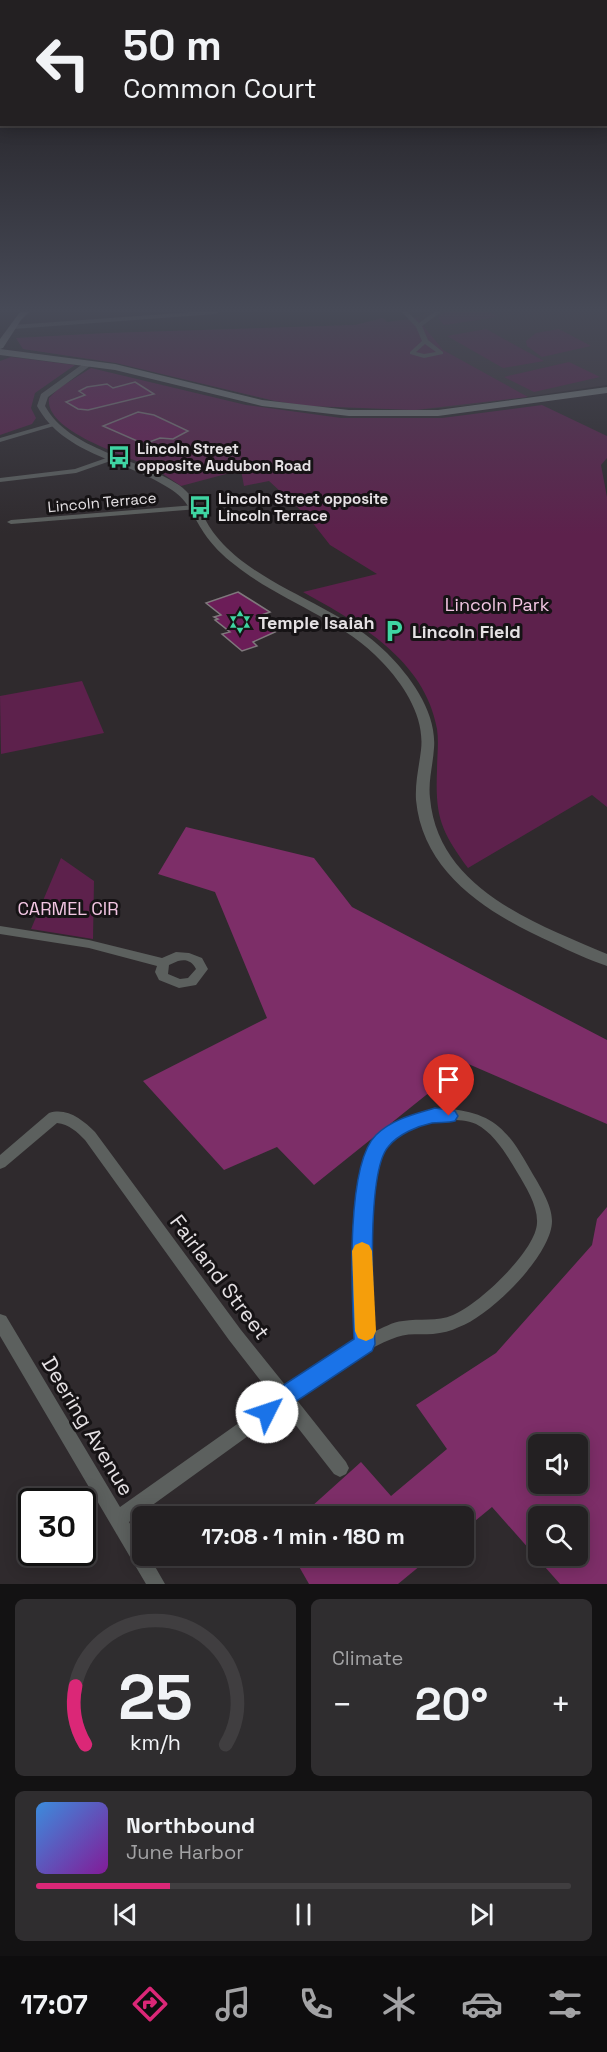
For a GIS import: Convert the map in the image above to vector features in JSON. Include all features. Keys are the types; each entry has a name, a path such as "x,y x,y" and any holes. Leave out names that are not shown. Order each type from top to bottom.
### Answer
{"main road":[{"path":"189,386 262,403 349,413 438,413 607,390"}],"street":[{"path":"58,386 44,396 41,406 52,425 75,440 171,484 195,507 208,531 225,552 250,571 347,627 376,648 405,682 423,713 428,740 422,794 428,825 441,854 460,876 497,908 607,960"},
{"path":"0,440 52,425"},
{"path":"0,480 67,472 115,458"},
{"name":"Lincoln Terrace","path":"11,522 195,507"},
{"path":"0,930 89,944 164,963"},
{"path":"118,1519 285,1398 365,1344 395,1329 446,1325 474,1311 494,1296 536,1248 544,1230 544,1213 498,1132 481,1120 463,1116 435,1115 412,1122 381,1142 374,1154 369,1164 363,1225 361,1268 365,1344"},
{"name":"Fairland Street","path":"0,1163 54,1117 62,1116 76,1123 90,1136 339,1468"},
{"name":"Deering Avenue","path":"0,1321 156,1584"}],"shaded area":[{"path":"212,386 601,386 463,406 415,410 309,406 275,401"},
{"path":"186,827 314,858 352,907 607,1040 607,1124 466,1063 314,1185 277,1147 224,1170 143,1081 267,1018 215,892 158,874"},
{"path":"607,1207 607,1584 560,1584 544,1566 588,1566 588,1506 528,1506 528,1548 492,1507 474,1522 474,1506 312,1506 361,1462 391,1496 447,1449 416,1405 496,1353 592,1245 597,1219"},
{"path":"299,1566 420,1566 398,1584 309,1584"}],"green space":[{"path":"0,386 45,386 35,393 31,408 36,418 32,424 0,435"},
{"name":"Lincoln Park","path":"62,386 166,386 246,405 341,418 442,418 542,405 607,436 607,458 601,465 607,497 607,807 592,795 468,868 451,844 439,812 437,729 430,705 419,683 386,646 367,631 303,592 377,574 330,545 308,517 269,481 244,486 241,470 181,486 157,470 74,433 51,411 49,398"},
{"path":"212,386 508,386 528,397 415,410 309,406 275,401"},
{"path":"522,386 561,386 534,392"},
{"path":"82,681 104,733 1,754 0,696"},
{"name":"CARMEL CIR","path":"61,858 94,881 93,939 31,929"}],"building":[{"path":"110,386 113,388 141,386 154,394 88,410 78,409 66,402 85,395 79,391 87,387"},
{"path":"138,412 154,415 188,431 173,439 160,438 144,444 103,426"},
{"name":"Temple Isaiah","path":"238,592 270,612 256,617 275,632 253,642 257,646 242,651 222,634 230,632 215,620 218,619 214,617 221,615 206,603"}],"slow traffic":[{"path":"362,1251 361,1268 366,1331"}],"place":[{"name":"Lincoln Street opposite Audubon Road","path":"119,457"},
{"name":"Lincoln Street opposite Lincoln Terrace","path":"200,507"},
{"name":"Temple Isaiah","path":"240,622"},
{"name":"Lincoln Field","path":"394,631"}],"route":[{"path":"267,1412 286,1399 284,1397 365,1344 366,1326 361,1268 369,1164 381,1142 392,1133 412,1122 435,1115 449,1116"}]}
